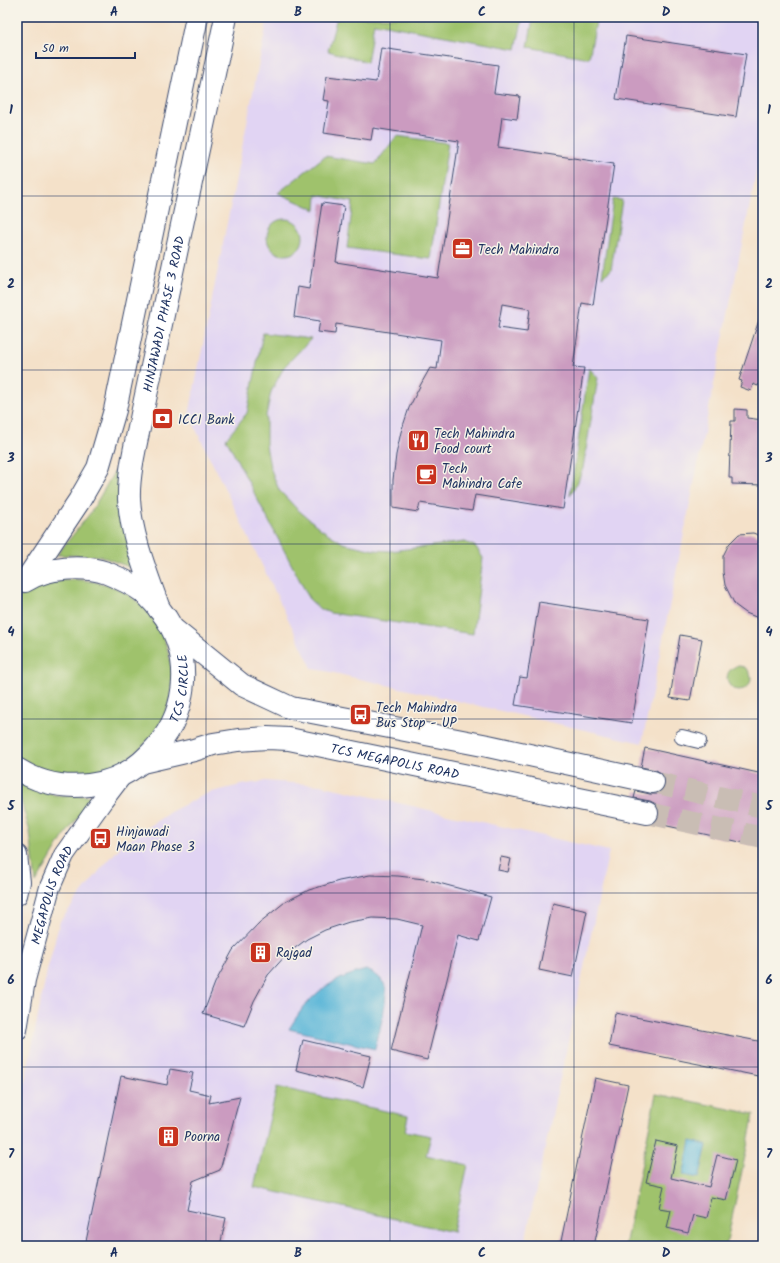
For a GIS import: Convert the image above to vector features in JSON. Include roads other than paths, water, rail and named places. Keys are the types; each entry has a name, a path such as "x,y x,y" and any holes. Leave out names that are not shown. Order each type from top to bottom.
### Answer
{"main road":[{"name":"HINJAWADI PHASE 3 ROAD","path":"22,582 79,501 98,468 115,410 196,17"},
{"name":"HINJAWADI PHASE 3 ROAD","path":"160,609 143,563 134,530 129,499 132,472 144,406 226,17"},
{"name":"TCS CIRCLE","path":"17,769 28,776 51,784 75,786 99,783 122,775 142,762 160,745 173,724 181,701 183,677 180,652 173,629 160,609 142,591 122,578 99,571 74,568 50,571 22,582"},
{"path":"173,629 242,685 291,708 488,746 653,782"},
{"name":"TCS MEGAPOLIS ROAD","path":"142,762 213,744 238,740 267,738 289,739 647,814"}],"street":[{"path":"682,737 699,741"},
{"name":"MEGAPOLIS ROAD","path":"17,1030 26,980 50,887 64,855 102,800 122,775"},
{"path":"17,855 20,882 17,895"}],"water":[{"path":"366,970 379,978 385,986 386,991 381,1026 375,1049 289,1029 303,1008 319,992 338,980"},
{"path":"691,1141 707,1145 699,1178 683,1175"}],"tunnel":[{"path":"653,782 763,807"},
{"path":"647,813 763,838"}],"place":[{"name":"Tech Mahindra","path":"462,249"},
{"name":"ICCI Bank","path":"162,419"},
{"name":"Tech Mahindra Food court","path":"419,440"},
{"name":"Tech Mahindra Cafe","path":"426,475"},
{"name":"Tech Mahindra Bus Stop - UP","path":"361,714"},
{"name":"Hinjawadi Maan Phase 3","path":"101,838"},
{"name":"Rajgad","path":"261,952"},
{"name":"Poorna","path":"169,1136"}]}
